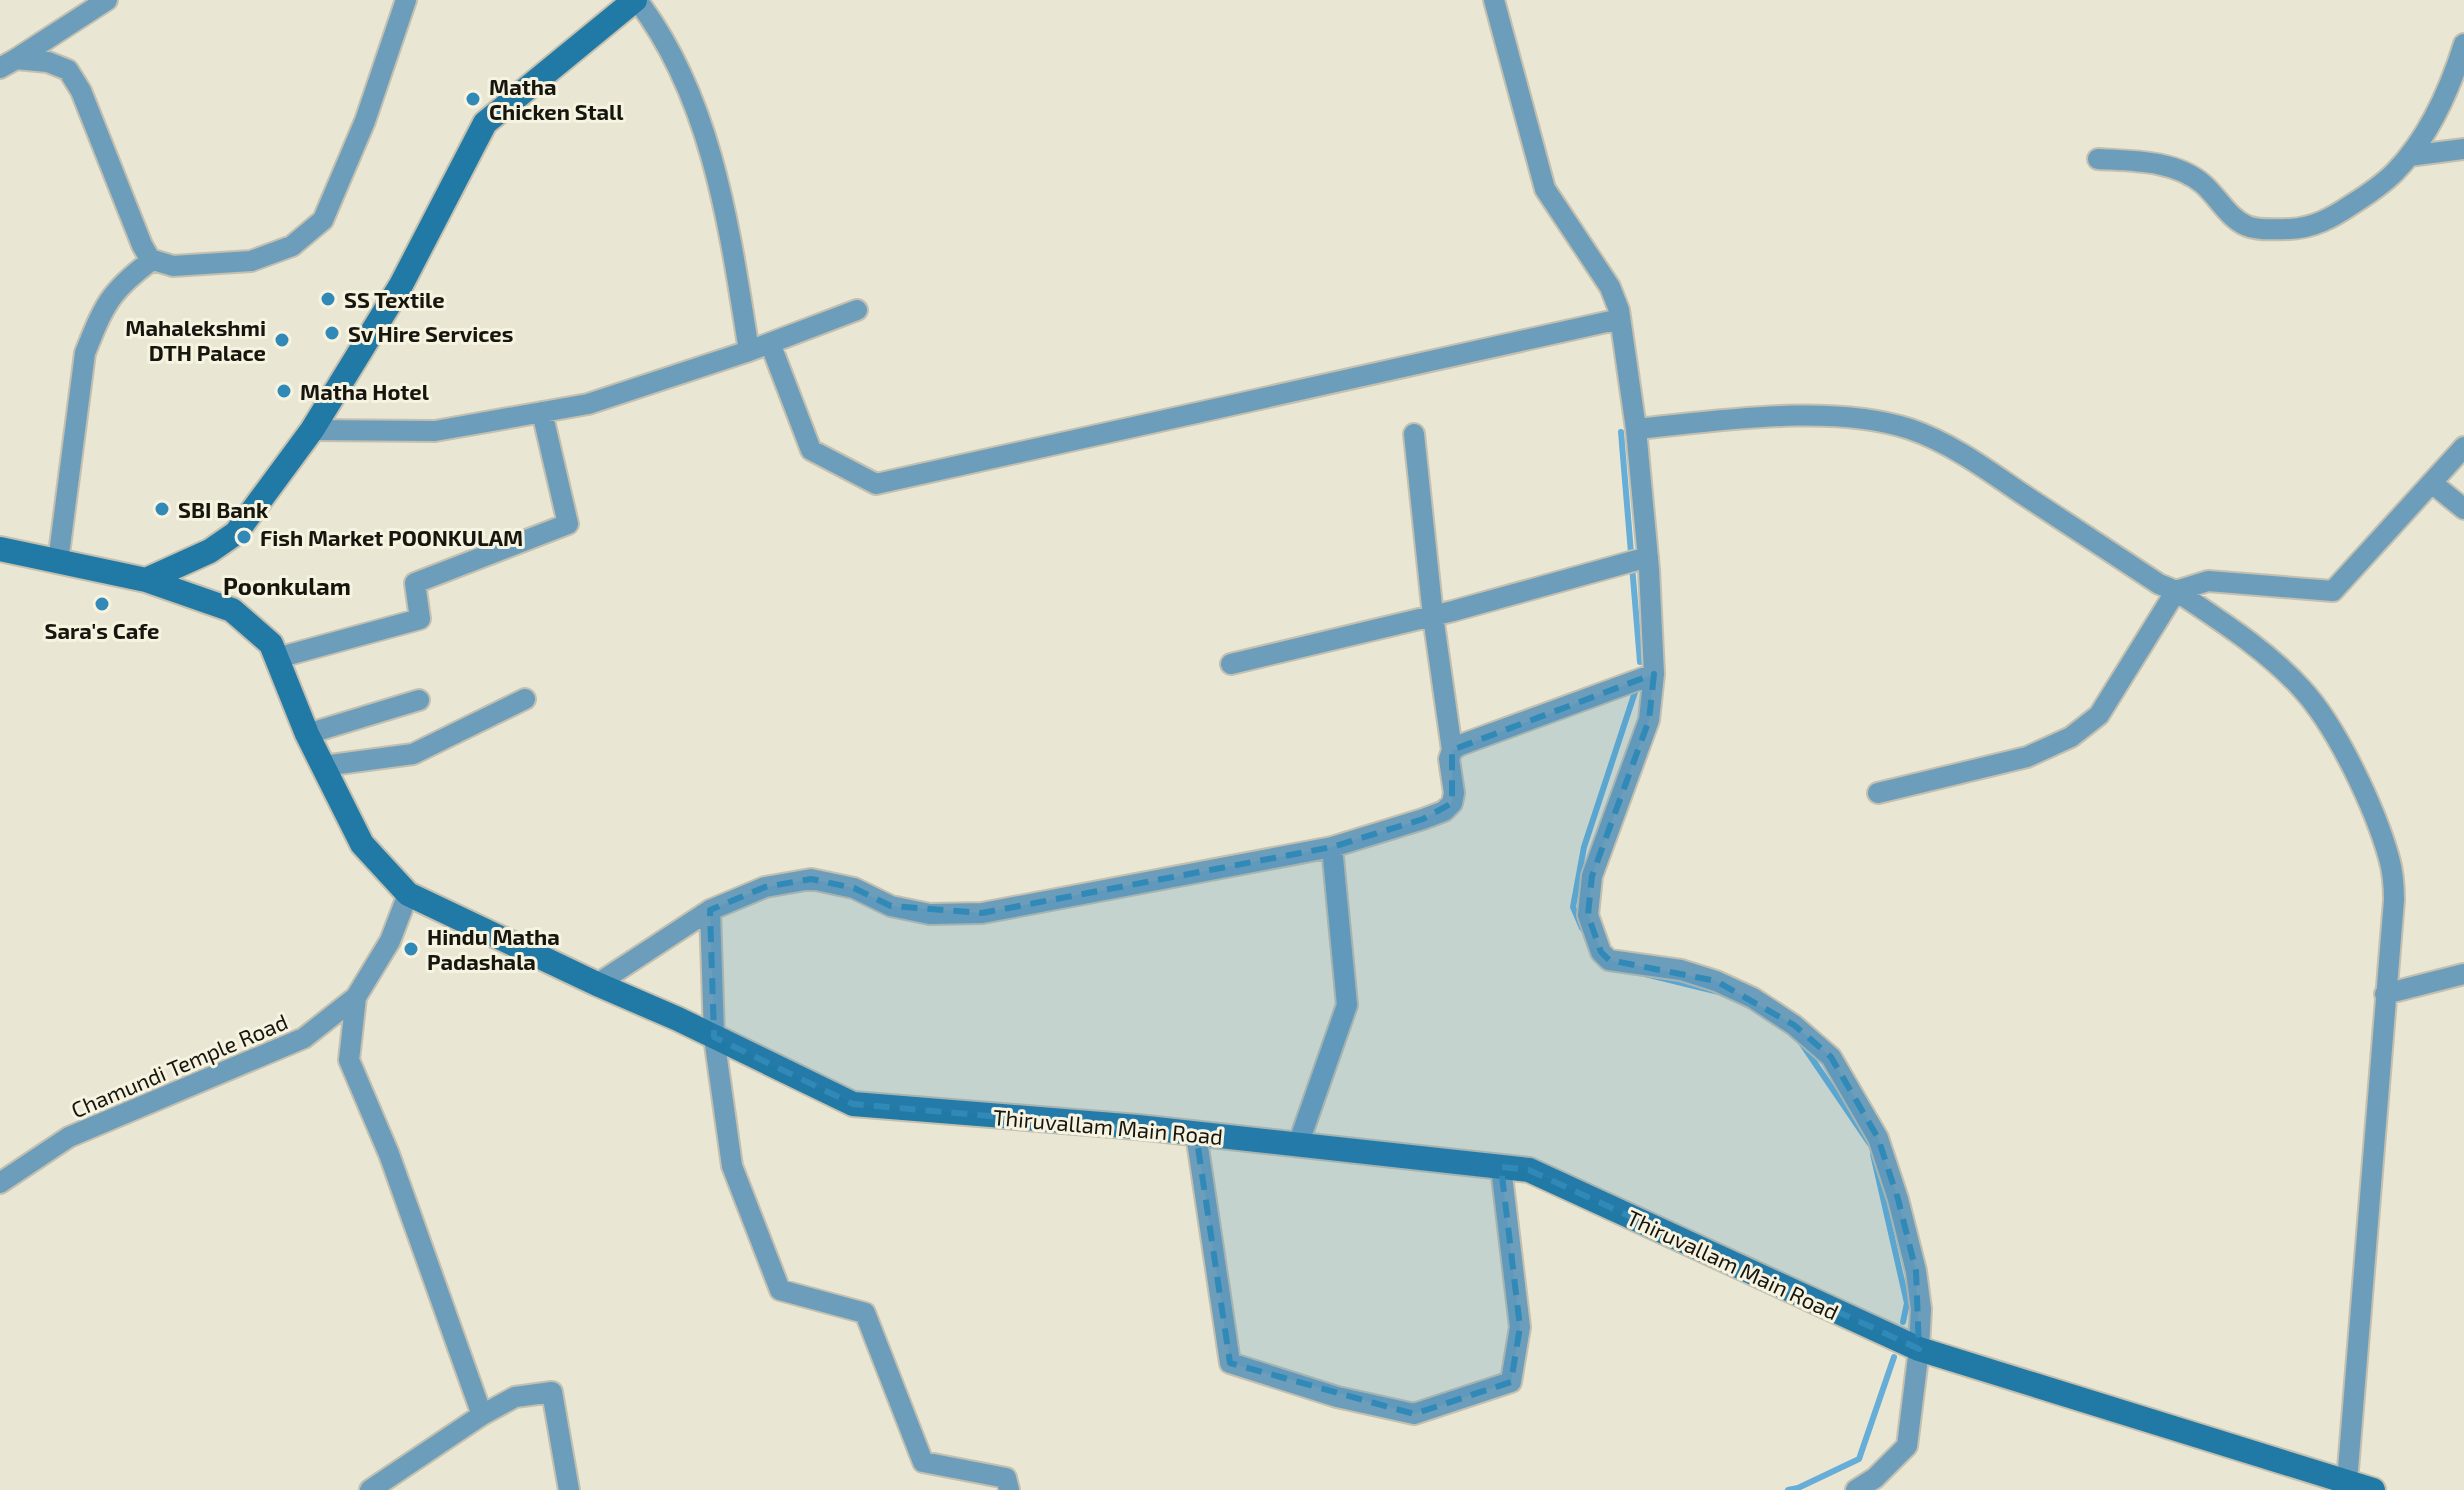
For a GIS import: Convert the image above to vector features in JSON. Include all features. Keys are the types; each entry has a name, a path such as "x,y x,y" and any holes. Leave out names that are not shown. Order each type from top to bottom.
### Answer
{"street":[{"path":"8,63 48,62 68,70 81,91 142,245 152,260 173,266 251,261 292,246 323,220 365,121 406,0"},
{"path":"146,580 210,551 236,533 312,430 401,285 485,123 636,0 665,43 716,169 749,351"},
{"path":"1494,0 1545,189 1610,287 1620,319 1636,429 1648,557 1654,674 1649,720 1592,876 1588,915 1601,952 1609,960 1681,970 1716,981 1753,998 1794,1025 1831,1057 1878,1138 1898,1199 1916,1271 1921,1309 1919,1349 1907,1446 1875,1478 1856,1490"},
{"path":"8,63 100,2"},
{"path":"2098,159 2144,161 2181,172 2203,184 2238,220 2249,226 2300,228 2323,222 2375,189 2409,156 2434,116 2455,73 2464,44"},
{"path":"2409,156 2464,149"},
{"path":"58,562 85,353 110,296 127,278 152,260"},
{"path":"312,430 435,431 588,404 749,351 857,310"},
{"path":"770,343 811,450 876,484 1620,319"},
{"path":"277,658 420,619 415,583 568,524 542,412"},
{"path":"1636,429 1737,419 1814,416 1864,420 1909,429 1955,449 2159,584 2176,591 2266,656 2303,689 2340,743 2383,839 2394,879 2347,1482"},
{"path":"597,984 710,910 765,887 811,879 854,888 891,906 930,914 982,913 1332,847 1444,811 1452,803 1454,793 1449,759 1452,750 1433,616 1414,434"},
{"path":"1878,793 2027,757 2071,737 2099,715 2176,591 2208,581 2333,591 2464,447"},
{"path":"2432,483 2464,509"},
{"name":"Thiruvallam Main Road","path":"0,549 146,580 232,610 271,644 307,734 362,844 408,894 853,1104 1196,1134 1529,1170 1919,1349 2373,1490"},
{"path":"1231,664 1433,616 1648,557"},
{"path":"1452,750 1654,674"},
{"path":"323,766 413,754 525,699"},
{"path":"307,734 419,700"},
{"path":"1298,1145 1347,1005 1332,847"},
{"name":"Chamundi Temple Road","path":"0,1183 69,1137 304,1038 356,997 390,941 408,894"},
{"path":"710,910 714,1037 732,1166 780,1290 865,1313 923,1462 1006,1478 1009,1490"},
{"path":"2385,994 2464,974"},
{"path":"356,997 349,1060 389,1154 482,1415"},
{"path":"1196,1134 1230,1363 1337,1397 1414,1414 1511,1382 1520,1327 1501,1167"},
{"path":"370,1490 482,1415 515,1397 552,1392 569,1490"}],"highlighted area":[{"path":"1654,674 1649,720 1592,876 1588,915 1601,952 1609,960 1716,981 1794,1025 1831,1057 1878,1138 1898,1199 1916,1271 1919,1349 1529,1170 1501,1167 1520,1327 1511,1382 1414,1414 1230,1363 1196,1134 853,1104 714,1037 710,910 765,887 811,879 854,888 891,906 982,913 1332,847 1423,819 1452,803 1452,750"}],"waterway":[{"path":"1621,432 1640,662"},
{"path":"1582,928 1573,907 1584,847 1637,686"},
{"path":"1645,974 1719,992"},
{"path":"1802,1044 1870,1144"},
{"path":"1873,1154 1907,1303 1903,1322"},
{"path":"1788,1490 1859,1459 1894,1357"}],"place":[{"name":"Matha Chicken Stall","path":"473,99"},
{"name":"SS Textile","path":"328,299"},
{"name":"Sv Hire Services","path":"332,333"},
{"name":"Mahalekshmi DTH Palace","path":"282,340"},
{"name":"Matha Hotel","path":"284,391"},
{"name":"SBI Bank","path":"162,509"},
{"name":"Fish Market POONKULAM","path":"244,537"},
{"name":"Sara's Cafe","path":"102,604"},
{"name":"Hindu Matha Padashala","path":"411,949"}],"district":[{"name":"Poonkulam","path":"287,585"}]}
